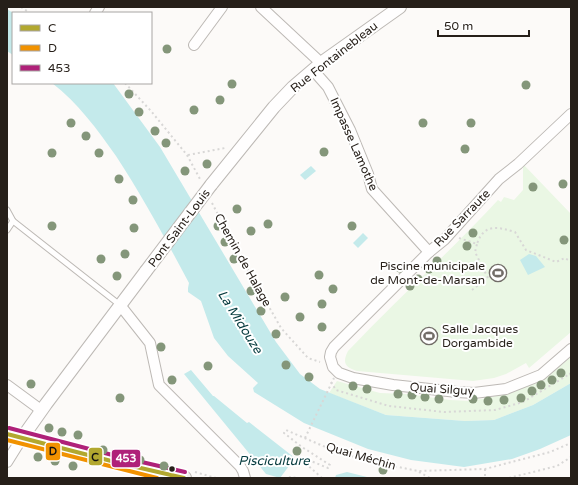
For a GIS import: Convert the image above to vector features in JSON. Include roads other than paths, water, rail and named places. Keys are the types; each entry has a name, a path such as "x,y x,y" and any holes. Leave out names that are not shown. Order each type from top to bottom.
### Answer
{"main road":[{"path":"7,434 153,475 184,478"}],"street":[{"path":"194,45 222,7"},
{"name":"Impasse Lamothe","path":"261,7 317,66 350,130 368,174 372,189 429,252"},
{"name":"Rue Fontainebleau","path":"206,183 244,145 283,97 317,66 400,7"},
{"name":"Rue Sarraute","path":"331,362 330,352 334,347 429,252 445,239 499,179 518,164 571,114"},
{"name":"Pont Saint-Louis","path":"22,438 43,407 146,271 206,183"},
{"path":"120,305 150,343 159,385 240,466 245,478"},
{"name":"Quai Silguy","path":"331,362 333,368 339,373 353,378 393,385 457,392 474,392 506,389 540,375 571,349"},
{"path":"7,385 43,407"},
{"path":"7,462 22,438"}],"lane":[{"path":"7,210 14,221 120,305"},
{"path":"7,230 14,221"}],"water":[{"path":"7,9 12,12 12,54 7,51"},
{"name":"La Midouze","path":"53,84 114,84 160,147 276,342 300,374 320,389 386,415 465,421 494,420 533,405 571,383 571,435 540,449 512,459 464,467 411,460 368,449 304,423 254,392 253,388 258,383 228,356 214,338 201,301 188,292 189,283 126,171 94,126 79,108"},
{"path":"311,166 316,171 305,180 300,175"},
{"path":"363,233 368,238 358,248 353,243"},
{"path":"529,254 536,256 545,267 528,275 520,260"},
{"name":"Pisciculture","path":"191,370 213,396 295,458 280,478 266,474 184,374"},
{"name":"Pisciculture","path":"347,472 371,478 335,478 336,475"}],"place":[{"name":"Piscine municipale de Mont-de-Marsan","path":"498,273"},
{"name":"Salle Jacques Dorgambide","path":"429,336"}]}
